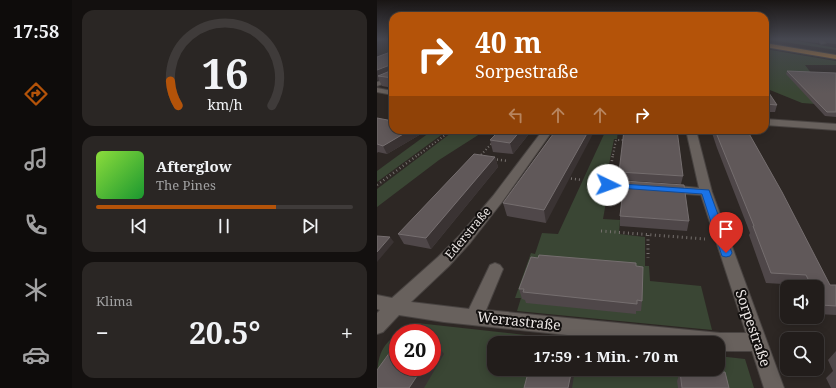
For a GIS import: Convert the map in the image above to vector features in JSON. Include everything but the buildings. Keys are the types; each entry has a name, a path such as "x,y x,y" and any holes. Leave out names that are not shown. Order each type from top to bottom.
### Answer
{"street":[{"path":"377,84 389,80"},
{"path":"377,90 389,92"},
{"path":"769,122 836,126"},
{"name":"Ederstraße","path":"377,326 385,304 435,270 465,240 545,134"},
{"name":"Sorpestraße","path":"692,134 706,192 721,240 774,388"},
{"path":"608,185 706,192"},
{"path":"474,317 495,270"},
{"name":"Werrastraße","path":"385,304 474,317 721,342 757,342"}],"path":[{"path":"377,185 446,134"},
{"path":"608,185 616,140 632,141"},
{"path":"494,141 479,157 523,163"},
{"path":"561,177 582,180"},
{"path":"652,230 653,235"},
{"path":"601,231 721,240"},
{"path":"648,234 648,258"}],"green space":[{"path":"769,57 813,57 836,61 836,65 805,65 821,86 829,105 802,103 769,90"},
{"path":"428,134 443,134 377,182 377,171"},
{"path":"450,134 480,134 439,160 377,207 377,189"},
{"path":"604,134 618,134 617,139 614,139 604,190 608,191 603,219 620,220 619,234 645,237 645,266 649,266 650,281 701,286 712,330 517,311 521,298 515,298 531,253 535,254 542,233 558,234"},
{"path":"441,326 534,336 487,336 487,376 725,376 725,357 745,359 754,388 377,388 378,364 382,350 389,341 389,376 441,376"}],"route":[{"path":"608,185 706,192 726,253"}]}
